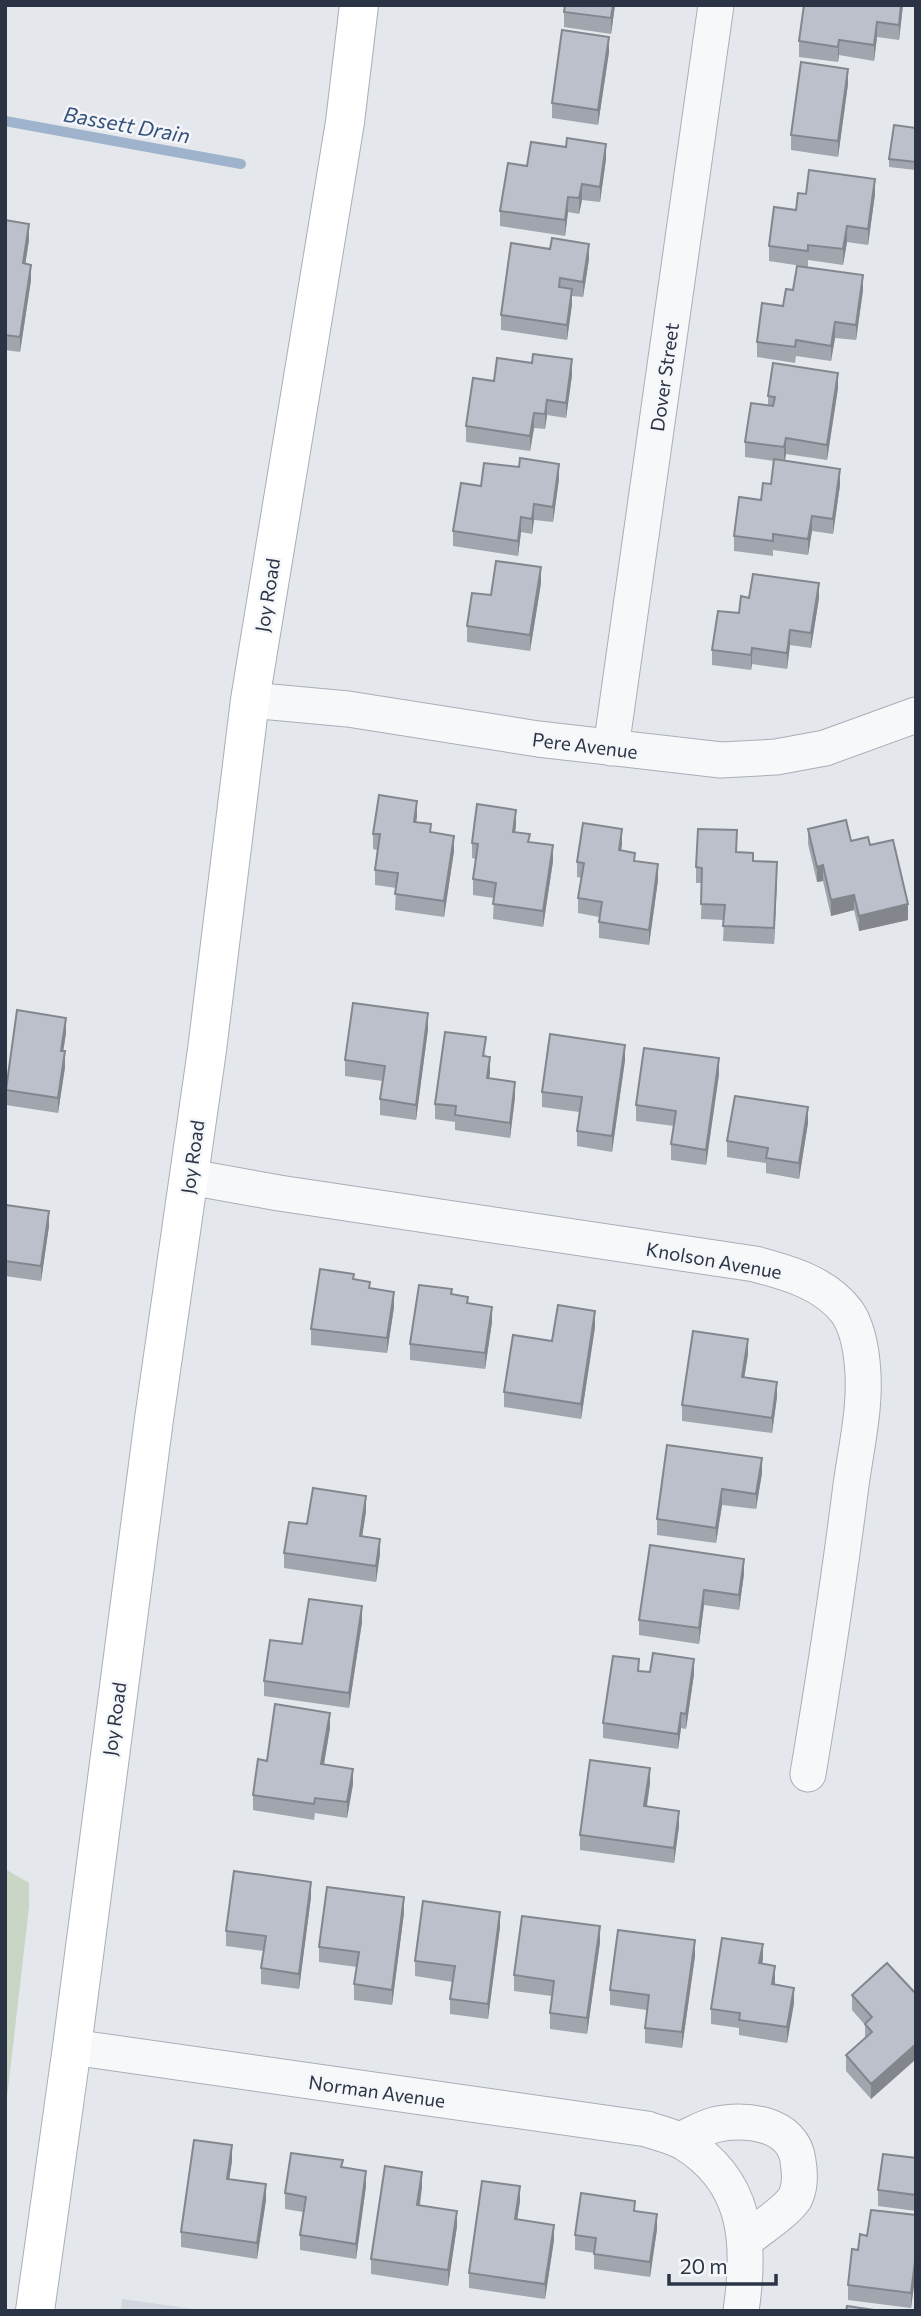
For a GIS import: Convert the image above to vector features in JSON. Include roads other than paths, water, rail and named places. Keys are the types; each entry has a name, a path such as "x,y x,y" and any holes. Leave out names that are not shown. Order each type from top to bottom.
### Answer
{"street":[{"name":"Joy Road","path":"36,2311 154,1419 190,1177 250,700 345,122 359,5"},
{"name":"Dover Street","path":"611,748 716,5"},
{"name":"Pere Avenue","path":"250,700 348,709 611,748 721,760 776,757 825,748 916,715"},
{"name":"Knolson Avenue","path":"190,1177 279,1193 755,1264 792,1274 827,1291 849,1314 859,1345 863,1375 849,1500 808,1774"},
{"name":"Norman Avenue","path":"72,2047 633,2127 680,2140 715,2167 732,2191 740,2211 746,2240 746,2277 741,2311"},
{"path":"680,2140 713,2125 738,2121 763,2125 787,2136 797,2155 800,2179 795,2198 746,2240"}],"waterway":[{"name":"Bassett Drain","path":"5,121 241,164"}]}
